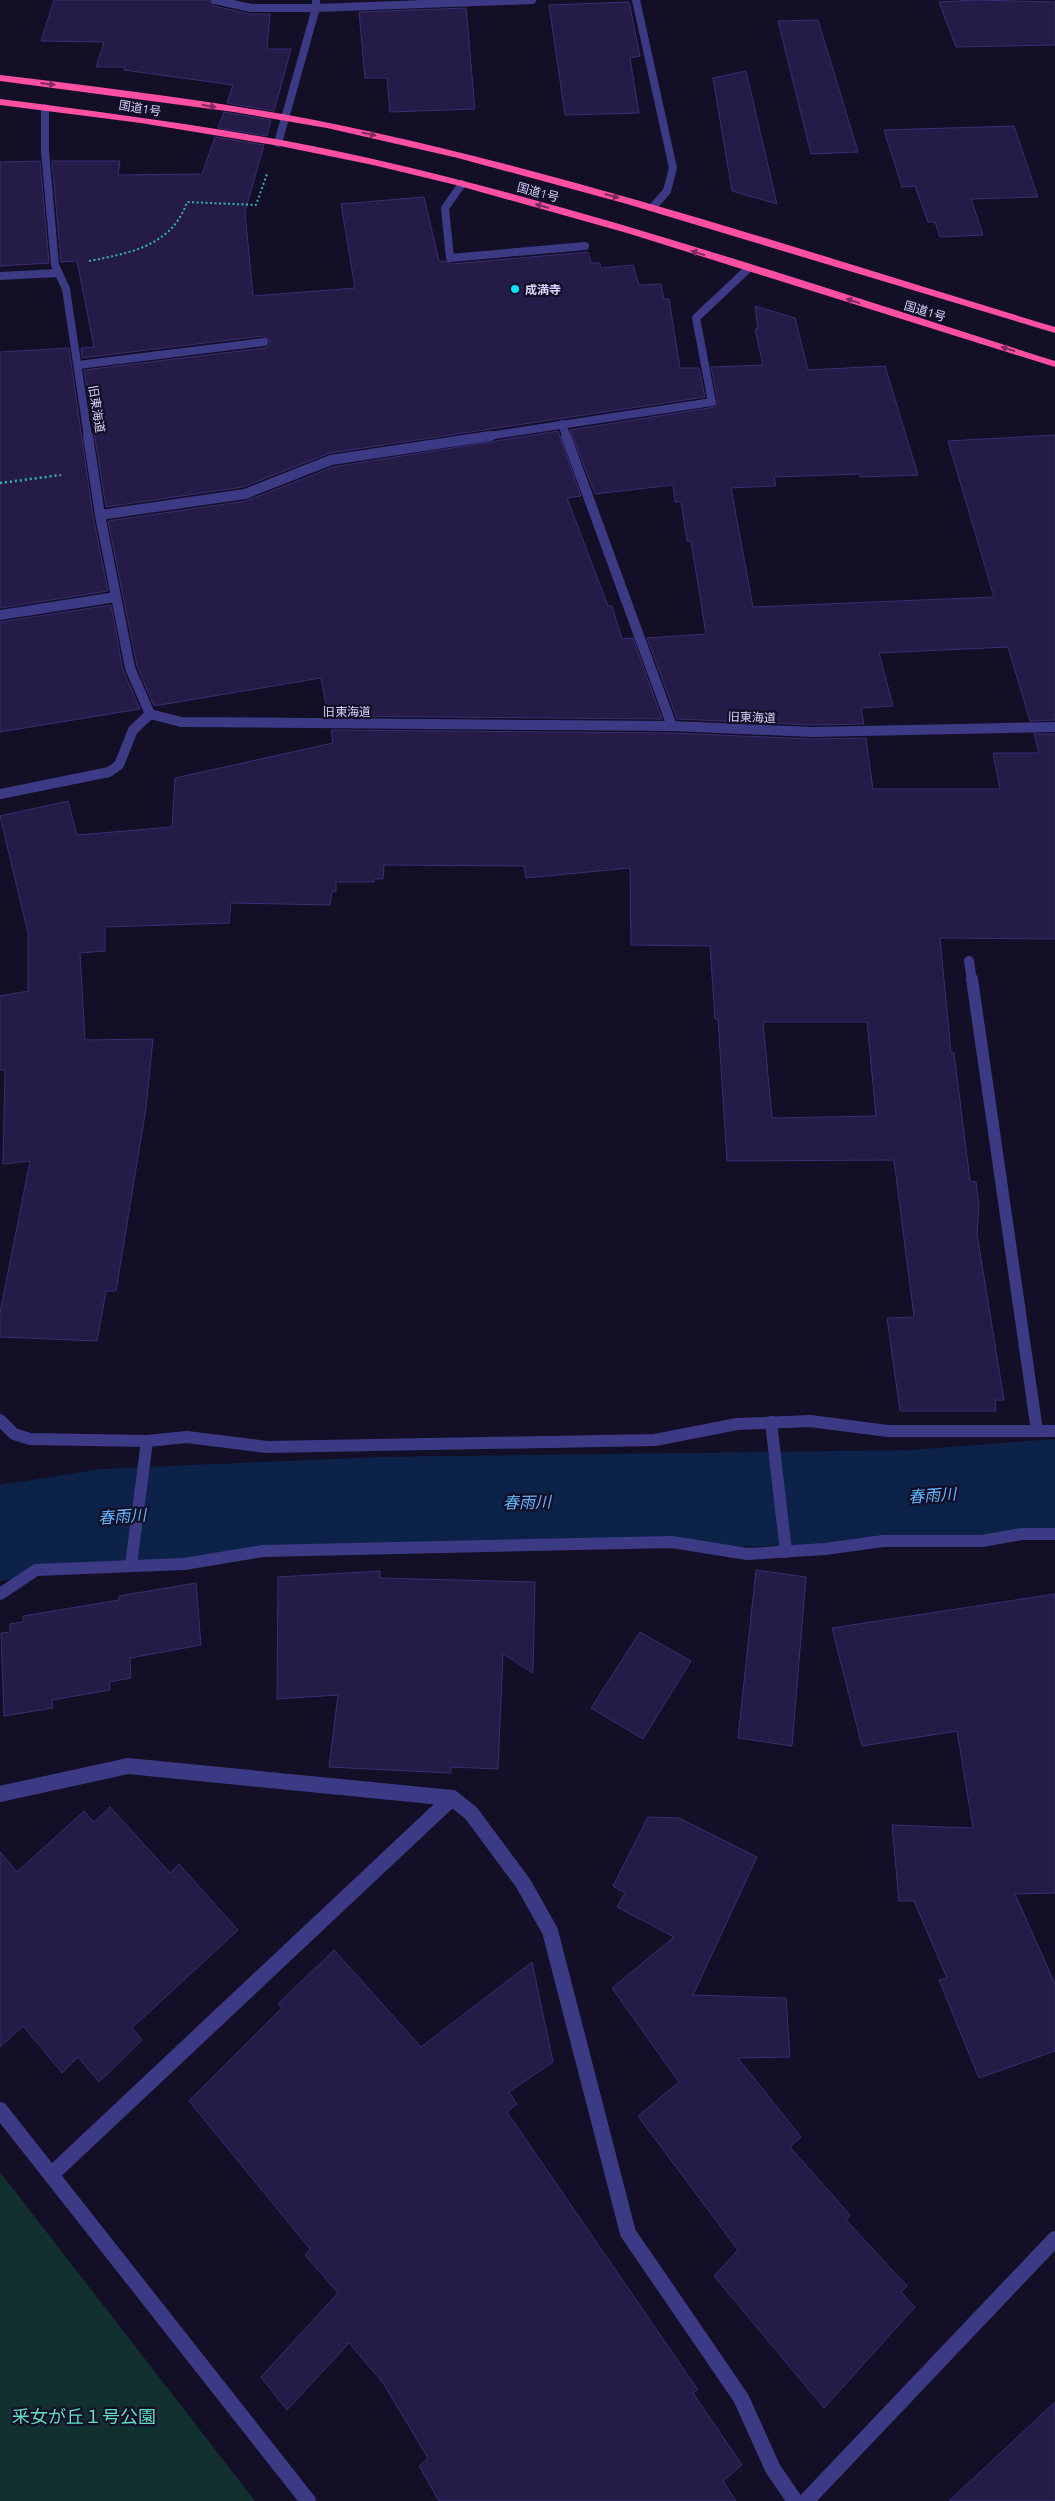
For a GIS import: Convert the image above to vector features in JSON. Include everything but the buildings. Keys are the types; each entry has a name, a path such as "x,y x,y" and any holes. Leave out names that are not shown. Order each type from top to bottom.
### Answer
{"highway":[{"name":"国道1号","path":"0,78 161,99 284,118 467,157 653,207 1055,330"},
{"name":"国道1号","path":"0,102 150,122 278,143 462,184 749,268 1055,364"}],"street":[{"path":"215,0 251,8 316,4 532,0"},
{"path":"636,0 673,168 667,191 653,207"},
{"path":"278,143 316,4"},
{"name":"旧東海道","path":"45,108 45,151 56,269 66,289 100,515 130,668 150,714 181,722 672,726 812,732 1055,727"},
{"path":"462,184 446,208 450,258 585,246"},
{"path":"100,515 244,494 331,460 712,402 696,318 749,268"},
{"path":"0,276 56,269"},
{"path":"78,365 264,342"},
{"path":"562,424 672,726"},
{"path":"0,615 116,597"},
{"path":"0,794 109,772 119,765 133,730 150,714"},
{"path":"969,960 1037,1431"},
{"path":"0,1420 14,1434 30,1439 147,1441 187,1437 268,1446 655,1440 737,1424 771,1422 810,1422 888,1431 1055,1431"},
{"path":"771,1422 786,1552"},
{"path":"131,1565 147,1441"},
{"path":"0,1594 36,1570 184,1564 273,1550 672,1542 747,1554 825,1549 883,1541 982,1541 1022,1534 1055,1534"},
{"path":"0,1794 128,1766 452,1798 471,1813 523,1882 550,1931 628,2233 741,2398 773,2470 795,2501"},
{"path":"52,2174 452,1798"},
{"path":"0,2110 308,2501"},
{"path":"806,2501 1055,2239"}],"path":[{"path":"56,269 123,254 152,242 179,221 186,209 187,202 256,205 278,143"},
{"path":"0,483 94,471"}],"green space":[{"name":"釆女が丘１号公園","path":"0,2172 255,2501 0,2501"}],"waterway":[{"name":"春雨川","path":"0,1533 101,1516 378,1504 912,1497 1055,1485"}],"place":[{"name":"成満寺","path":"515,289"}]}
